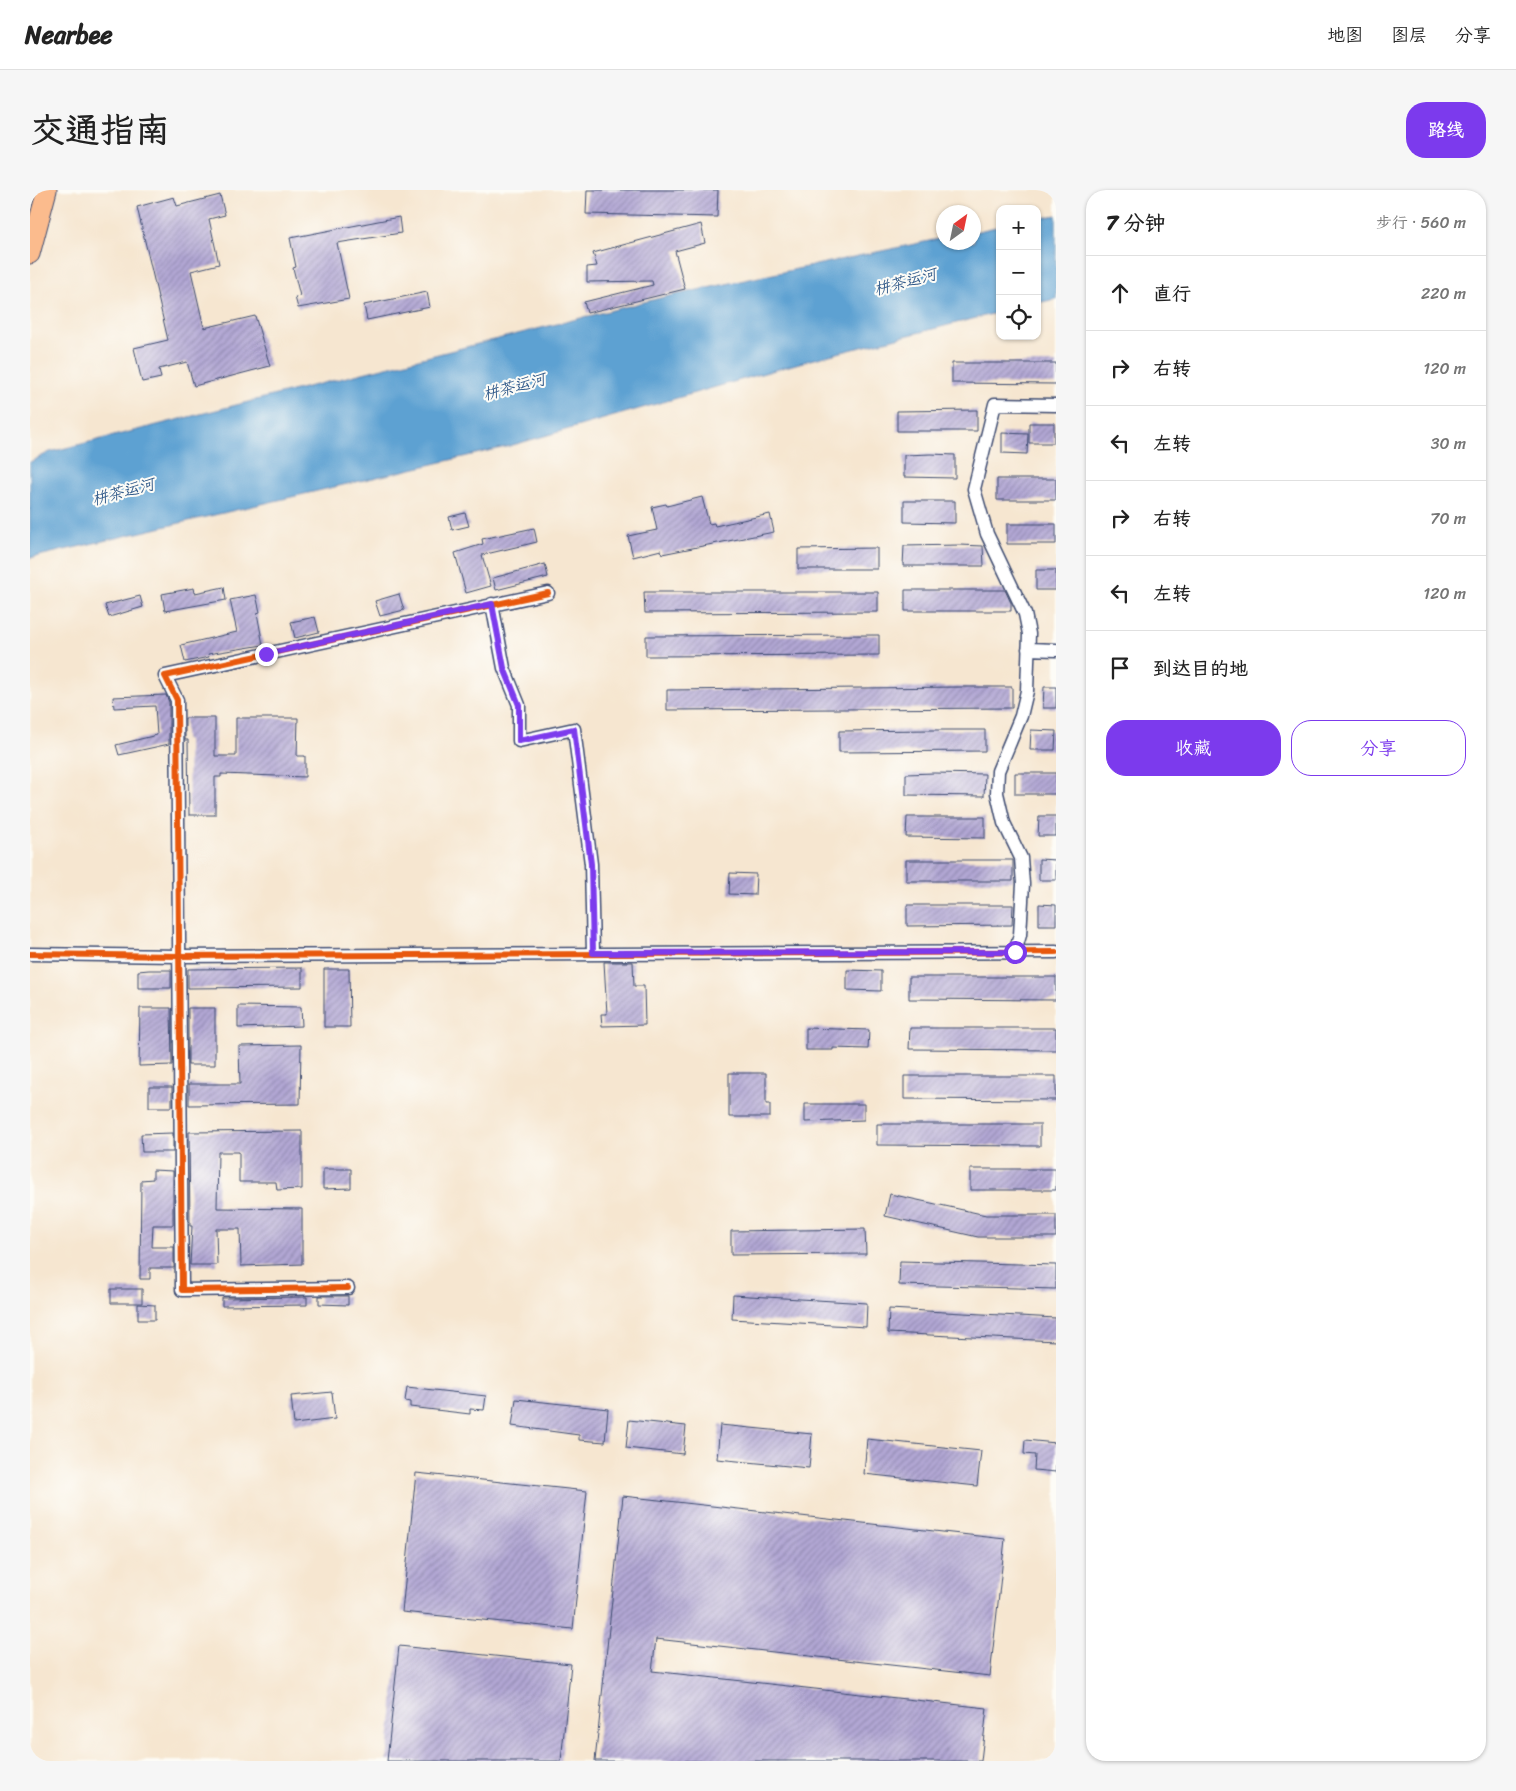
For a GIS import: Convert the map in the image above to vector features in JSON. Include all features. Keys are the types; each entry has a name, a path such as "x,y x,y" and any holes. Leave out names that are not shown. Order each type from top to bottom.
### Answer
{"highway":[{"path":"30,254 46,196"}],"street":[{"path":"1015,952 1020,935 1023,884 1021,858 1004,822 997,793 998,771 1021,716 1027,691 1029,634 1025,614 987,534 974,489 995,404 1056,405"},
{"path":"348,1288 182,1290 177,674 548,593"},
{"path":"492,604 504,668 519,705 519,741 574,729 591,864 593,953"},
{"path":"1028,650 1056,650"},
{"path":"30,954 179,956 1056,952"}],"water":[{"path":"1056,215 1056,299 1041,302 1041,250 1041,218"},
{"name":"栟茶运河","path":"996,227 996,313 810,360 506,447 30,558 30,462 50,452 660,298 936,239 936,250 981,250 981,230"}],"building":[{"path":"587,190 718,190 717,217 586,214"},
{"path":"220,195 225,215 209,219 219,264 191,271 204,328 255,316 270,366 194,386 187,362 159,369 161,378 142,382 134,348 168,340 137,207 174,197 177,206"},
{"path":"399,217 401,233 337,243 349,299 298,308 295,297 300,296 293,268 296,267 290,238"},
{"path":"701,224 705,243 675,251 685,289 587,313 584,302 653,285 652,281 587,282 587,267 597,266 593,253"},
{"path":"427,292 430,307 367,320 364,305"},
{"path":"952,363 1056,363 1056,384 952,383"},
{"path":"977,410 977,431 897,431 897,411"},
{"path":"1029,423 1054,423 1054,443 1029,443"},
{"path":"1002,433 1028,434 1027,454 1002,453"},
{"path":"904,455 955,455 955,478 904,477"},
{"path":"997,479 1056,479 1056,500 997,500"},
{"path":"702,497 709,524 714,523 715,526 770,514 774,532 662,554 661,550 633,557 628,536 657,530 652,507 666,504 667,506"},
{"path":"904,501 955,501 955,523 904,522"},
{"path":"465,513 469,526 452,530 449,517"},
{"path":"1007,524 1056,524 1056,544 1007,544"},
{"path":"534,528 537,542 482,555 491,586 466,593 455,553 483,544 482,539"},
{"path":"904,546 983,546 984,566 903,566"},
{"path":"877,548 877,569 798,569 798,549"},
{"path":"545,564 548,577 496,590 493,578"},
{"path":"1036,570 1056,570 1056,590 1036,590"},
{"path":"224,587 226,600 165,611 162,594 194,588 195,593"},
{"path":"905,590 1005,590 1011,603 1011,611 905,611"},
{"path":"644,592 878,592 878,612 645,613"},
{"path":"399,594 404,610 380,616 375,601"},
{"path":"256,595 260,612 257,613 263,645 208,654 209,657 185,662 181,645 237,632 230,600"},
{"path":"140,596 143,607 109,617 105,605"},
{"path":"315,617 319,632 295,638 291,622"},
{"path":"879,635 879,655 646,656 646,636"},
{"path":"1012,687 1012,708 667,710 667,690"},
{"path":"1044,687 1056,687 1056,708 1043,708"},
{"path":"166,695 169,702 169,744 119,755 116,745 157,735 155,706 114,708 113,697"},
{"path":"185,718 215,718 215,756 236,756 236,718 298,718 297,756 305,756 305,777 221,774 221,777 215,777 215,815 189,815 188,740 185,740"},
{"path":"985,730 985,751 839,752 839,731"},
{"path":"1031,730 1056,731 1055,750 1030,750"},
{"path":"1015,773 1056,773 1056,794 1015,794"},
{"path":"906,774 985,774 984,796 906,795"},
{"path":"1039,816 1056,816 1056,836 1038,836"},
{"path":"907,817 985,817 985,838 906,837"},
{"path":"1039,859 1056,860 1056,880 1039,880"},
{"path":"906,860 1013,860 1013,881 906,881"},
{"path":"730,873 756,874 755,895 729,894"},
{"path":"1039,904 1056,905 1056,925 1039,925"},
{"path":"907,905 1013,905 1012,925 907,926"},
{"path":"604,962 633,962 634,986 644,986 645,1025 602,1026 601,1014 607,1014"},
{"path":"302,968 302,987 188,988 188,969"},
{"path":"324,969 349,969 350,1027 324,1027"},
{"path":"171,970 171,988 138,988 138,971"},
{"path":"847,970 881,971 881,991 847,990"},
{"path":"909,977 1056,977 1056,1000 909,999"},
{"path":"238,1006 301,1007 302,1026 238,1028"},
{"path":"140,1008 171,1008 172,1065 139,1066"},
{"path":"188,1008 215,1008 215,1065 188,1065"},
{"path":"806,1028 869,1030 868,1049 833,1048 833,1050 806,1050"},
{"path":"910,1028 1056,1028 1056,1050 909,1049"},
{"path":"301,1045 300,1104 189,1105 189,1084 240,1084 239,1046"},
{"path":"729,1073 766,1073 766,1104 770,1104 770,1117 729,1117"},
{"path":"904,1076 1056,1076 1056,1100 904,1099"},
{"path":"149,1087 172,1087 172,1107 149,1107"},
{"path":"805,1104 864,1104 864,1120 805,1122"},
{"path":"877,1124 1040,1124 1040,1146 877,1145"},
{"path":"302,1131 302,1189 277,1190 276,1182 239,1182 239,1152 218,1152 217,1208 302,1209 302,1264 241,1266 240,1229 216,1229 217,1265 190,1265 192,1226 190,1226 189,1132"},
{"path":"173,1133 173,1152 142,1152 141,1134"},
{"path":"323,1169 351,1169 351,1188 323,1189"},
{"path":"970,1169 1056,1169 1056,1190 970,1190"},
{"path":"153,1170 173,1171 173,1225 153,1225 152,1247 174,1247 174,1268 150,1268 150,1279 140,1279 141,1180 153,1179"},
{"path":"890,1194 986,1215 1056,1215 1056,1237 978,1237 885,1216"},
{"path":"865,1229 866,1254 731,1255 731,1231"},
{"path":"900,1261 1056,1265 1056,1289 899,1285"},
{"path":"111,1289 142,1289 142,1303 111,1303"},
{"path":"733,1295 867,1303 866,1327 732,1319"},
{"path":"319,1296 348,1296 348,1305 319,1304"},
{"path":"307,1297 307,1305 222,1306 222,1298"},
{"path":"138,1304 155,1305 155,1320 138,1320"},
{"path":"889,1309 1056,1318 1056,1341 888,1333"},
{"path":"407,1387 486,1396 484,1410 470,1409 470,1414 410,1407 410,1402 405,1401"},
{"path":"332,1392 335,1419 294,1424 291,1396"},
{"path":"516,1399 608,1409 605,1442 579,1440 579,1435 512,1426"},
{"path":"629,1420 686,1426 683,1454 626,1448"},
{"path":"720,1425 812,1434 809,1468 717,1459"},
{"path":"867,1439 981,1451 977,1486 864,1474"},
{"path":"1025,1440 1056,1443 1056,1472 1034,1470 1035,1455 1024,1454"},
{"path":"416,1473 587,1491 573,1629 402,1612"},
{"path":"623,1496 1005,1539 990,1676 656,1639 652,1671 987,1708 981,1761 595,1761"},
{"path":"399,1646 571,1664 561,1761 387,1761"}],"cycle path":[{"path":"348,1288 182,1290 177,700 165,676 548,593"},
{"path":"30,954 179,956 1056,952"}],"route":[{"path":"266,654 492,604 504,668 519,705 519,741 574,729 591,864 593,953 1015,952"}]}
